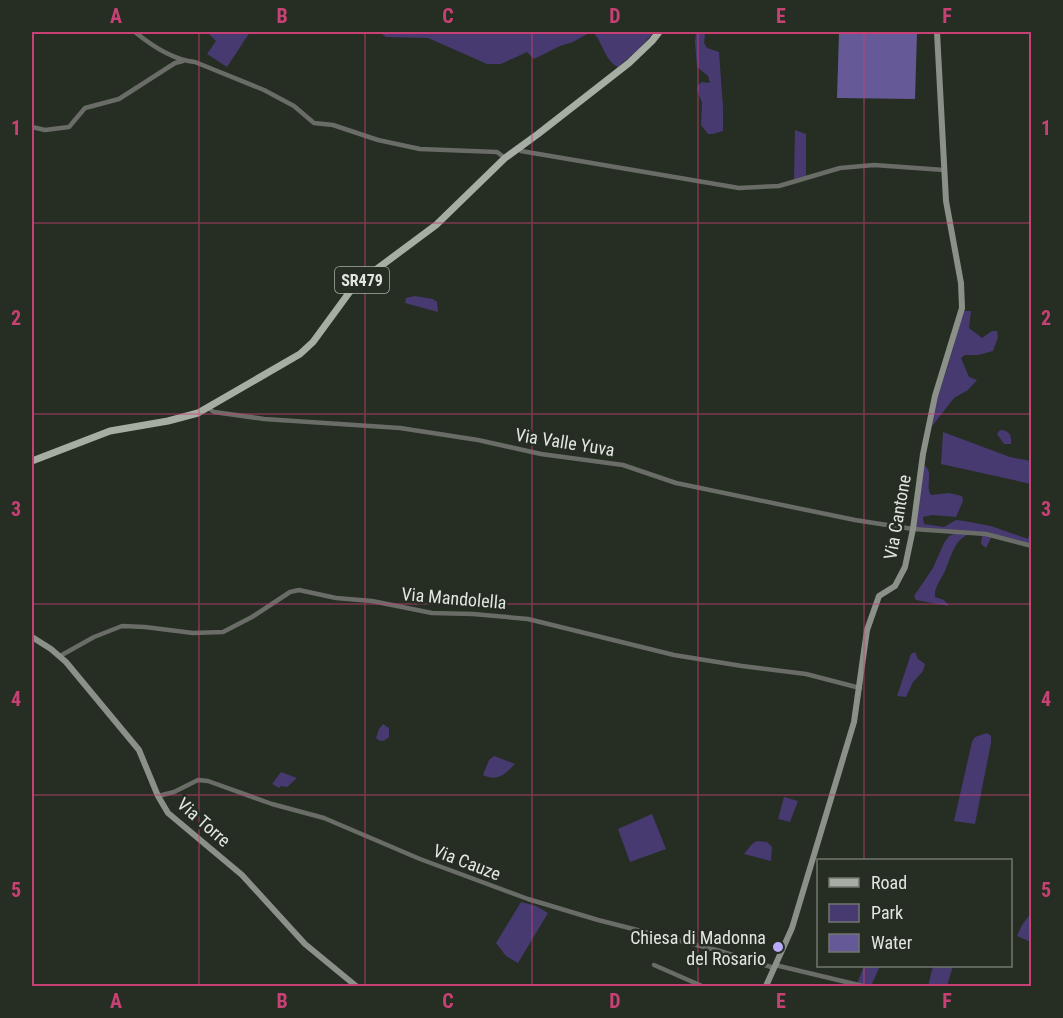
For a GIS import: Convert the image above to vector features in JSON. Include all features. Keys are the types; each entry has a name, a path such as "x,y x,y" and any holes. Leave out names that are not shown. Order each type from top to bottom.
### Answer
{"main road":[{"name":"SR479","path":"32,461 110,431 180,419 208,408 300,354 313,342 354,286 436,225 504,158 629,63 659,32"},
{"name":"Via Cantone","path":"766,987 792,928 854,722 867,630 871,617 879,596 895,586 902,575 913,529 923,454 935,396 962,308 961,283 946,201 937,32"},
{"name":"Via Torre","path":"32,637 60,656 139,750 158,796 168,813 242,875 305,944 356,987"}],"street":[{"path":"135,32 156,47 183,61"},
{"path":"32,127 45,130 69,127 85,108 119,99 175,63 183,61 195,62 264,90 294,106 314,123 333,125 363,137 420,149 497,152 504,158"},
{"path":"517,148 700,183 740,188 779,186 840,168 874,165 944,170"},
{"name":"Via Valle Yuva","path":"208,408 214,412 264,419 400,428 478,440 541,454 623,465 676,483 855,520 913,529 986,534 1032,546"},
{"name":"Via Mandolella","path":"60,656 122,626 193,633 223,632 252,617 290,592 299,590 328,597 432,613 528,619 674,655 806,674 860,688"},
{"name":"Via Cauze","path":"158,796 174,792 198,780 208,781 272,804 324,818 420,859 528,899 775,967 862,987"},
{"path":"654,965 702,987"}],"green space":[{"path":"207,32 250,32 227,67 207,54 216,41"},
{"path":"379,32 591,32 534,59 527,52 501,64 487,64 428,38 386,37"},
{"path":"593,32 654,32 618,67 610,61"},
{"path":"696,32 703,32 707,48 719,52 723,131 713,134 708,134 701,125 702,103 697,90 698,85 702,82 710,83 708,76 697,67"},
{"path":"795,130 806,134 806,176 794,179"},
{"path":"415,296 433,299 437,302 438,312 405,303 406,298"},
{"path":"962,311 971,311 969,328 982,338 992,331 997,331 998,337 993,351 978,355 965,355 961,358 969,377 977,380 968,390 954,398 929,430 955,341"},
{"path":"1000,430 1009,434 1011,444 1004,444 997,434"},
{"path":"943,432 1010,457 1031,461 1031,484 941,464"},
{"path":"922,464 928,470 931,495 949,493 962,496 963,501 956,517 932,515 923,517 924,524 944,527 956,520 964,521 991,526 1028,539 1031,527 1031,544 993,534 986,548 981,544 982,536 967,535 961,539 953,551 936,590 935,597 944,600 949,606 916,600 914,596 933,568 944,543 949,536 954,534 955,530 916,527"},
{"path":"915,652 918,659 925,664 923,671 913,682 906,697 897,696 911,654"},
{"path":"383,724 389,728 389,737 381,741 376,738"},
{"path":"987,733 991,736 991,743 975,824 954,821 972,742 975,737"},
{"path":"494,756 515,764 497,777 483,775 489,760"},
{"path":"281,772 297,778 287,787 279,788 272,784"},
{"path":"784,797 798,801 790,822 778,819"},
{"path":"652,814 666,849 630,862 618,829"},
{"path":"757,841 767,842 772,847 771,861 744,854"},
{"path":"521,902 536,906 548,913 518,963 506,956 496,943"},
{"path":"1031,913 1031,942 1017,936"},
{"path":"864,967 880,967 871,986 857,984"},
{"path":"933,967 953,967 947,986 928,986"}],"water":[{"path":"839,32 917,32 915,99 837,98"}],"place":[{"name":"Chiesa di Madonna del Rosario","path":"778,947"}]}
